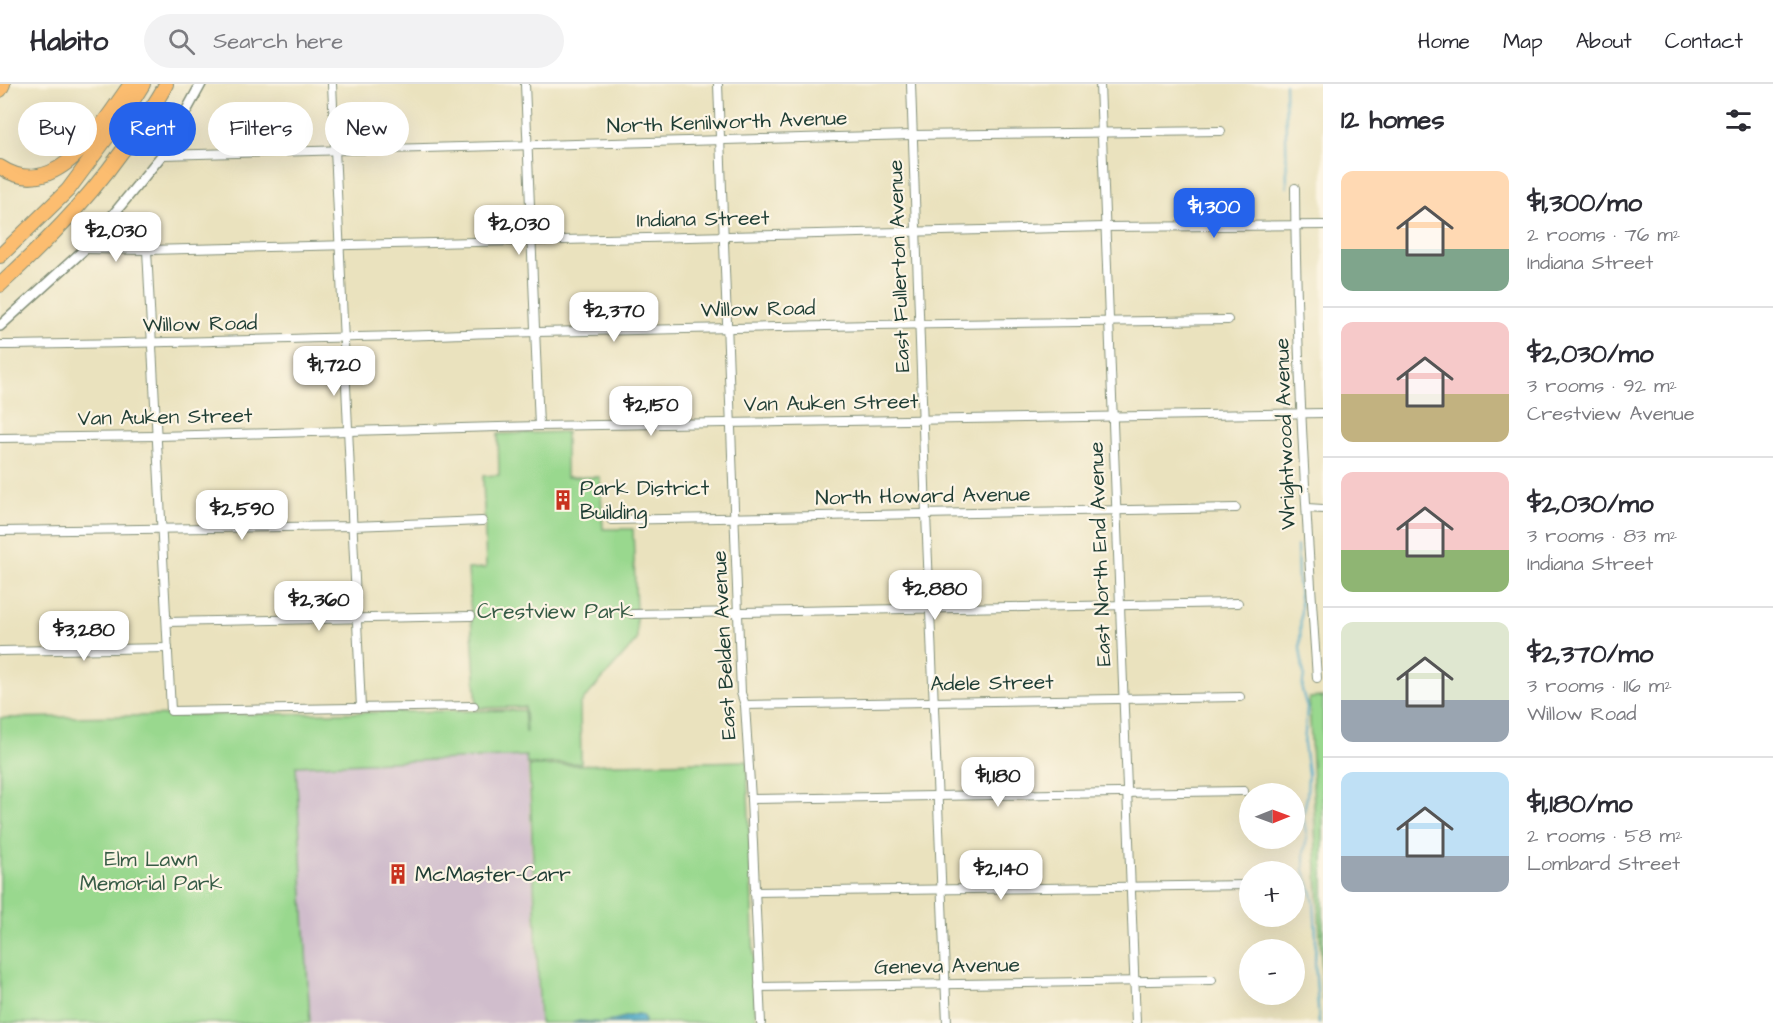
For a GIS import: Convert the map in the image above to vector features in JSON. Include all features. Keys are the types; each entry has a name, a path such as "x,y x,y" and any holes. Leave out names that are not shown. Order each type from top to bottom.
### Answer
{"highway":[{"path":"0,90 3,84"},
{"path":"0,167 14,174 31,177 50,173 59,168 76,155 90,139 131,84"},
{"path":"0,256 68,190 125,113 143,84"},
{"path":"0,285 81,206 127,146 166,84"}],"street":[{"path":"191,102 201,84"},
{"path":"332,84 333,102"},
{"path":"525,84 539,426"},
{"name":"East Belden Avenue","path":"718,84 741,693 745,705 751,799 761,1023"},
{"name":"East Fullerton Avenue","path":"911,84 929,608 947,1023"},
{"name":"East North End Avenue","path":"1100,84 1136,1023"},
{"name":"North Kenilworth Avenue","path":"409,149 912,135 1221,131"},
{"name":"North Kenilworth Avenue","path":"196,154 325,151"},
{"path":"0,326 85,249 161,156"},
{"path":"336,156 362,708"},
{"name":"Wrightwood Avenue","path":"1295,188 1306,508 1317,678"},
{"name":"Indiana Street","path":"85,249 340,246 1105,227 1323,225"},
{"path":"147,250 171,711 474,706"},
{"name":"Willow Road","path":"0,345 152,344 535,332 919,324 1228,320"},
{"name":"Van Auken Street","path":"0,438 1112,415 1323,413"},
{"name":"North Howard Avenue","path":"611,520 1236,508"},
{"path":"1306,508 1323,509"},
{"path":"0,531 162,530 482,521"},
{"path":"632,614 1238,603"},
{"path":"167,622 471,616"},
{"path":"0,651 168,648"},
{"name":"Adele Street","path":"745,705 1240,697"},
{"path":"751,799 1239,791"},
{"path":"754,892 1239,885"},
{"name":"Geneva Avenue","path":"759,987 1212,980"}],"shaded area":[{"path":"527,756 539,1023 310,1023 296,766"}],"green space":[{"name":"Elm Lawn Memorial Park","path":"566,432 566,477 600,477 603,529 633,529 637,640 580,704 581,763 527,764 526,756 296,766 310,1023 0,1023 0,718 524,710 526,733 525,707 477,708 468,569 486,568 483,476 499,475 498,434"},
{"path":"1323,697 1323,1001 1309,698"},
{"path":"747,761 756,1023 540,1023 529,766"}],"water":[{"path":"637,1014 642,1015 645,1020 644,1023 602,1023"},
{"path":"579,1021 602,1023 572,1023"}],"waterway":[{"path":"1285,84 1287,187"},
{"path":"1297,546 1301,606 1300,648 1304,675 1302,690 1307,708 1304,744 1308,774 1303,816 1307,838 1304,851 1304,871 1314,903 1319,1023"}],"place":[{"name":"Park District Building","path":"563,500"},
{"name":"McMaster-Carr","path":"398,874"}],"park label":[{"name":"Crestview Park","path":"555,611"}]}
